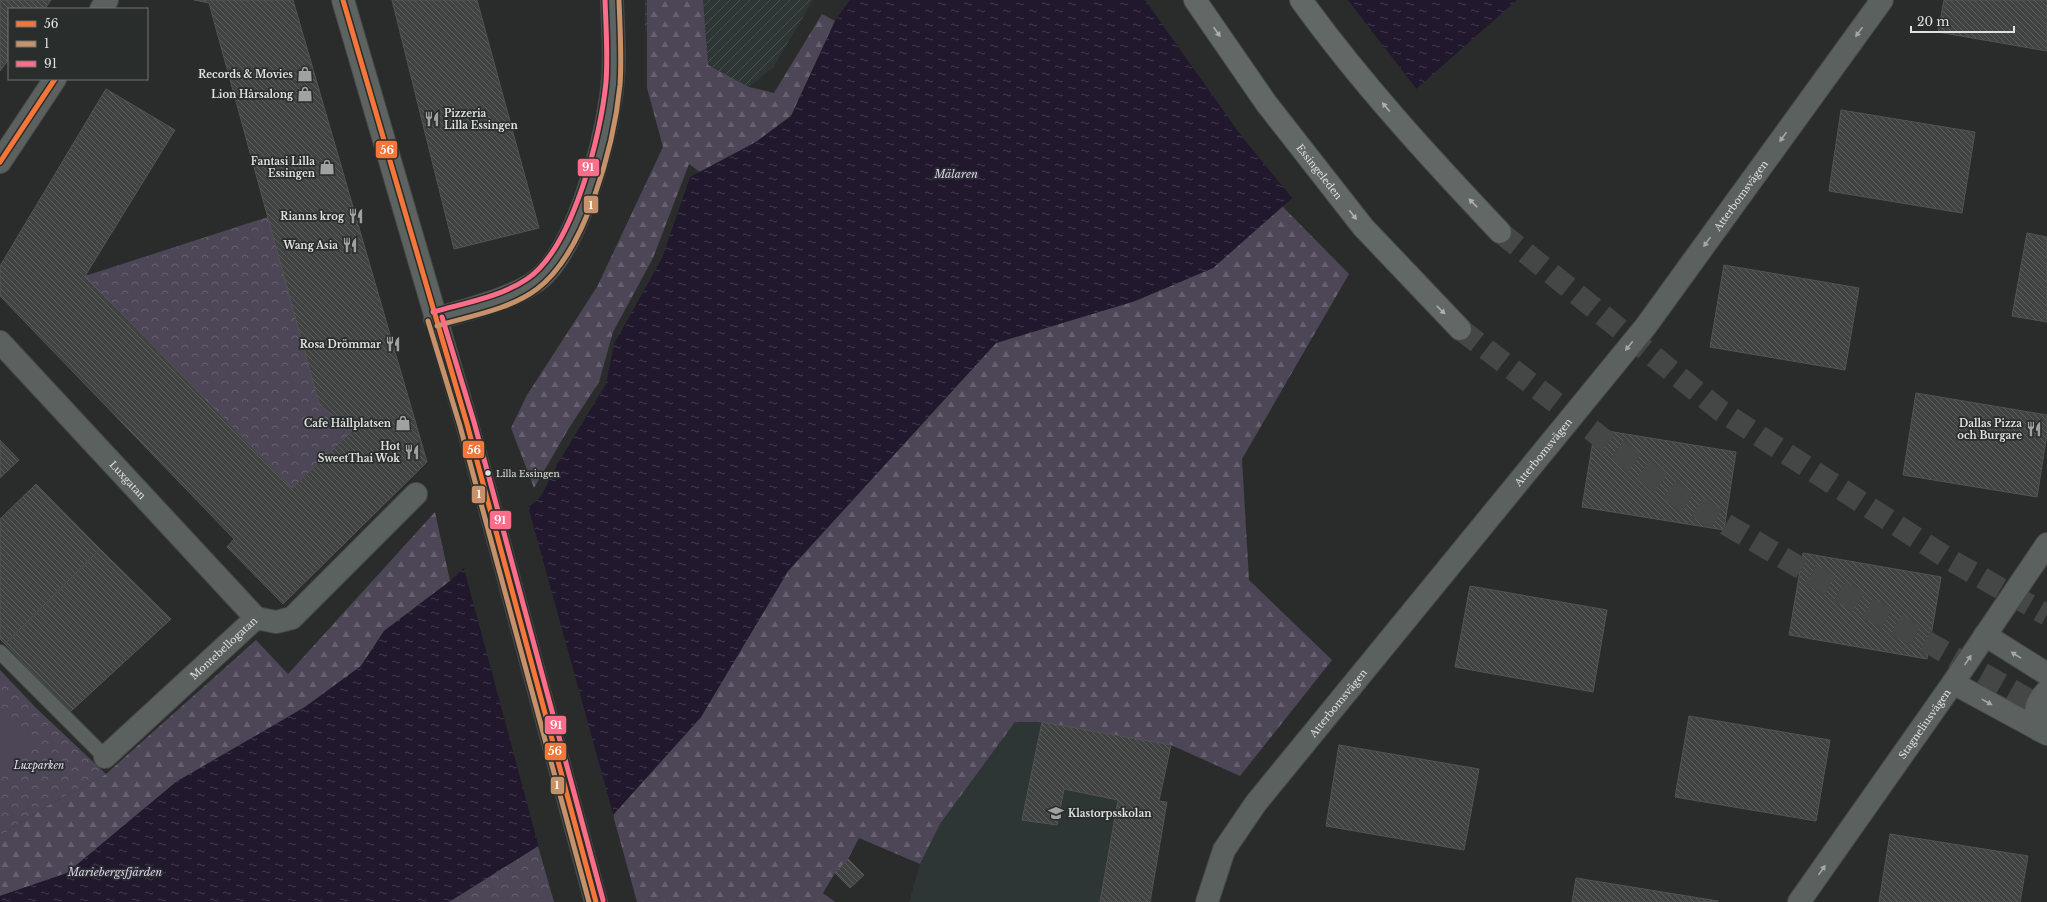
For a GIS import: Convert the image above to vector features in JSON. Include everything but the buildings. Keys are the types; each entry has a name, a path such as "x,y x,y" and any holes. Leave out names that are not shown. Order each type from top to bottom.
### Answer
{"highway":[{"name":"Essingeleden","path":"1195,0 1266,103 1363,227 1460,329"},
{"path":"1301,0 1332,43 1426,153 1500,232"}],"street":[{"path":"343,0 435,319 467,424 596,902"},
{"path":"435,319 507,296 533,284 550,268 563,248 577,220 597,162 607,118 611,97 613,67 612,0"},
{"name":"Atterbomsvägen","path":"1206,902 1224,850 1256,803 1646,326 1882,0"},
{"path":"0,162 54,80"},
{"name":"Luxgatan","path":"0,342 256,618"},
{"name":"Montebellogatan","path":"105,757 256,618 276,622 292,618 416,494"},
{"name":"Stagneliusvägen","path":"1800,902 1953,683 2047,544"},
{"path":"1985,635 2047,674"},
{"path":"1953,683 2043,732"},
{"path":"2043,732 2035,714 2038,700 2047,691"}],"lane":[{"path":"0,652 105,757"}],"shaded area":[{"path":"645,0 813,0 774,66 749,87 645,32"},
{"name":"Klastorpsskolan","path":"1015,722 1042,722 1171,745 1159,801 1167,802 1150,902 909,902 920,864 940,824"}],"green space":[{"path":"647,0 703,0 708,65 749,87 774,93 822,14 835,21 791,116 756,142 700,172 689,164 653,258 613,332 599,382 569,428 534,488 511,428 527,395 597,287 663,147 647,88"},
{"path":"1282,206 1349,274 1242,459 1249,580 1332,660 1240,776 1171,745 1042,722 1015,722 940,824 920,864 859,838 848,859 835,873 823,893 835,902 637,902 613,815 701,717 788,571 996,343 1135,301 1213,268"},
{"path":"268,217 352,431 292,488 85,276"},
{"path":"435,512 450,581 384,631 361,666 305,707 176,782 67,873 0,896 0,836 47,806 106,774 256,640 288,674"},
{"name":"Luxparken","path":"0,670 36,708 106,774 47,806 0,836"},
{"path":"0,708 35,747 0,779"},
{"path":"538,846 554,902 449,902"}],"water":[{"name":"Mälaren","path":"850,0 1517,0 1213,268 1135,301 996,343 788,571 701,717 613,815 538,846 449,902 0,902 0,896 67,873 176,782 305,707 361,666 384,631 450,581 541,496 558,463 606,384 614,344 662,258 690,177 756,142 791,116 836,19"}],"pier":[{"path":"1145,0 1348,0 1418,91 1293,199 1242,137"},
{"path":"528,506 614,817 539,848 463,565"}],"tunnel":[{"path":"1500,232 1721,411 1947,558 2047,615"},
{"path":"1460,329 1676,495 1906,630 2047,710"}],"transit line":[{"name":"56","path":"343,0 467,424 596,902"},
{"name":"91","path":"433,312 494,295 527,279 543,264 558,243 571,217 582,189 598,131 607,72 605,0"},
{"name":"1","path":"437,326 488,312 526,296 537,289 554,272 570,250 595,196 604,166 617,109 620,85 621,53 619,0"},
{"name":"56","path":"0,162 54,80"},
{"name":"91","path":"442,317 474,422 603,900"},
{"name":"1","path":"428,321 460,426 589,902"}],"place":[{"name":"Records & Movies","path":"305,74"},
{"name":"Lion Hårsalong","path":"305,94"},
{"name":"Pizzeria Lilla Essingen","path":"432,119"},
{"name":"Fantasi Lilla Essingen","path":"327,167"},
{"name":"Rianns krog","path":"356,216"},
{"name":"Wang Asia","path":"350,245"},
{"name":"Rosa Drömmar","path":"393,344"},
{"name":"Cafe Hållplatsen","path":"403,423"},
{"name":"Dallas Pizza och Burgare","path":"2034,429"},
{"name":"Hot SweetThai Wok","path":"412,452"},
{"name":"Lilla Essingen","path":"488,473"},
{"name":"Klastorpsskolan","path":"1056,813"}],"water label":[{"name":"Mariebergsfjärden","path":"115,872"}]}
